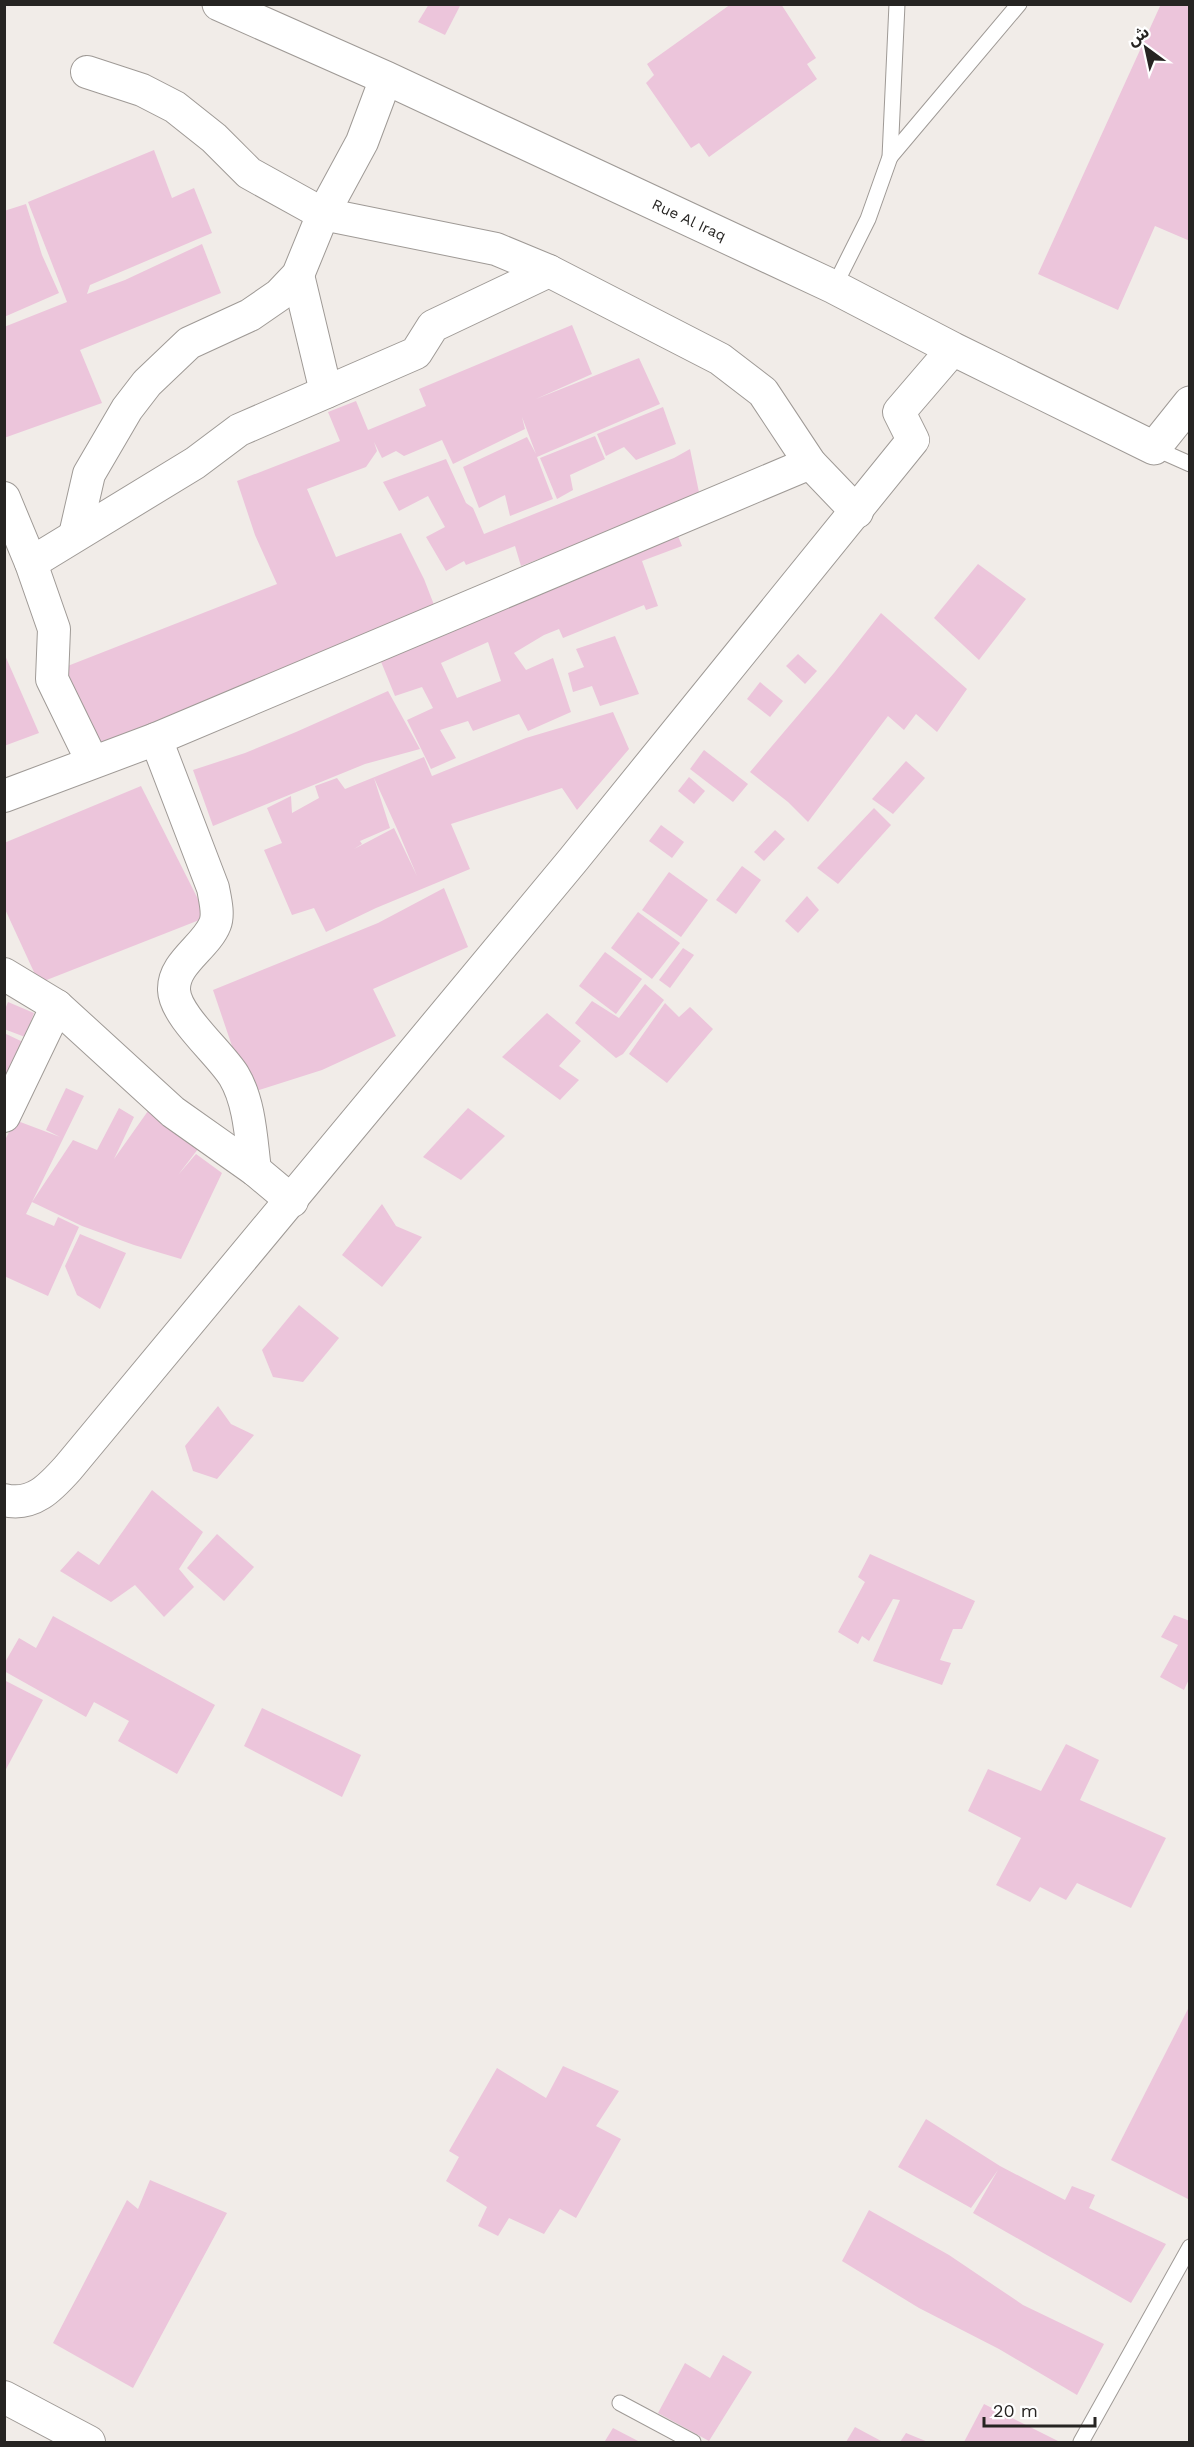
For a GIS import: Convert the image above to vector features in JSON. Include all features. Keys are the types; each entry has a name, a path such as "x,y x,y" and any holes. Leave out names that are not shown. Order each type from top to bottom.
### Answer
{"street":[{"name":"Rue Al Iraq","path":"219,4 386,78 834,287 953,349 1154,448"},
{"path":"87,72 142,90 175,107 214,138 249,173 323,214 496,249 549,271 720,359 763,392 810,463 857,512"},
{"path":"75,535 89,474 127,409 147,383 189,343 250,315 279,295 298,275 323,214 362,142 386,78"},
{"path":"31,563 195,463 238,430 416,353 433,326 549,271"},
{"path":"298,275 326,392"},
{"path":"4,1500 14,1503 33,1499 52,1486 292,1201 857,512 913,440 899,412 953,349"},
{"path":"1154,448 1190,403"},
{"path":"4,796 156,738 810,463"},
{"path":"4,498 31,563 54,629 52,679 92,761"},
{"path":"156,738 213,888 216,906 215,924 177,973 174,990 181,1010 234,1076 245,1105 255,1170"},
{"path":"4,974 57,1006 173,1112 255,1170 292,1201"},
{"path":"4,1116 57,1006"},
{"path":"4,2397 88,2442"}],"lane":[{"path":"834,287 868,219 890,157 897,4"},
{"path":"890,157 1019,4"},
{"path":"1154,448 1190,464"},
{"path":"1081,2442 1190,2247"},
{"path":"620,2403 693,2442"}],"building":[{"path":"429,4 461,4 445,35 418,22"},
{"path":"731,4 781,4 816,58 807,64 817,79 709,157 699,143 691,148 646,83 654,75 647,64"},
{"path":"1161,4 1190,4 1190,241 1155,226 1118,310 1038,274"},
{"path":"154,150 172,198 194,188 212,233 90,285 87,294 125,280 202,244 221,293 80,350 102,403 4,438 4,327 67,302 28,202"},
{"path":"26,204 42,255 59,293 4,317 4,211"},
{"path":"572,325 592,374 536,399 639,358 660,404 537,457 553,499 510,516 505,495 479,508 463,467 527,437 536,454 522,417 525,429 453,464 442,440 404,456 396,451 382,458 374,442 377,451 366,467 307,489 336,557 401,533 424,579 436,610 101,748 65,667 277,584 255,535 237,481 340,441 328,412 356,401 368,430 426,406 419,389"},
{"path":"663,407 676,444 636,460 624,447 606,456 597,434"},
{"path":"595,436 605,459 570,475 573,490 557,499 540,458"},
{"path":"690,449 700,497 521,566 515,546 466,565 464,561 446,571 426,537 445,527 428,496 399,511 383,482 446,459 466,503 473,508 484,534 674,458"},
{"path":"676,531 682,546 642,561 658,606 646,610 644,605 563,638 559,629 514,653 526,670 553,658 571,712 528,731 519,714 473,731 468,721 440,730 456,758 431,769 407,720 433,708 422,687 395,696 377,652","holes":["488,642 501,681 457,698 441,663"]},
{"path":"978,564 1026,599 979,660 934,618"},
{"path":"881,613 967,689 937,732 916,714 904,730 888,716 808,822 788,802 750,772 834,673"},
{"path":"615,636 639,694 600,706 592,686 573,692 568,673 584,667 576,649"},
{"path":"4,653 39,733 4,746"},
{"path":"798,654 817,671 805,684 786,666"},
{"path":"760,682 783,701 770,717 747,699"},
{"path":"388,691 420,749 365,764 213,826 193,770 245,753"},
{"path":"613,712 629,749 577,810 562,788 451,824 470,869 376,908 326,932 314,908 292,915 264,850 282,843 267,808 291,796 292,813 319,798 315,786 337,778 345,789 424,757 432,776 526,738","holes":["374,778 417,876 394,828 354,849 362,844 360,841 390,828"]},
{"path":"704,750 748,784 733,802 690,769"},
{"path":"906,761 925,778 893,814 872,799"},
{"path":"689,777 705,791 694,804 678,791"},
{"path":"141,786 207,917 39,983 4,907 4,843"},
{"path":"874,808 891,825 838,884 817,868"},
{"path":"661,825 684,842 672,858 649,841"},
{"path":"775,830 785,839 764,861 754,852"},
{"path":"742,866 761,880 736,914 716,900"},
{"path":"669,872 708,900 681,937 642,910"},
{"path":"444,888 468,947 373,989 396,1036 322,1070 256,1091 232,1046 213,990 378,923"},
{"path":"807,896 819,910 798,933 785,921"},
{"path":"638,912 680,943 652,979 611,948"},
{"path":"683,948 694,955 670,988 659,980"},
{"path":"605,952 642,979 616,1014 579,986"},
{"path":"645,984 664,1000 623,1054 616,1058 575,1023 592,1001 619,1018"},
{"path":"8,1002 34,1013 25,1037 4,1029 4,1012"},
{"path":"665,1003 679,1017 690,1007 713,1029 667,1083 629,1054"},
{"path":"547,1013 581,1041 559,1066 579,1080 560,1100 502,1057"},
{"path":"4,1033 23,1042 4,1086"},
{"path":"66,1088 84,1096 26,1214 54,1226 58,1217 79,1227 48,1296 4,1276 4,1142 15,1120 60,1137 46,1130"},
{"path":"119,1108 134,1117 114,1159 148,1111 198,1149 178,1175 196,1154 222,1173 181,1259 82,1226 32,1202 73,1140 97,1150"},
{"path":"468,1108 505,1136 461,1180 423,1157"},
{"path":"382,1204 396,1226 422,1237 382,1287 342,1255"},
{"path":"80,1234 126,1253 100,1309 77,1295 65,1266"},
{"path":"299,1305 339,1338 303,1382 273,1377 262,1350"},
{"path":"218,1406 231,1424 254,1435 217,1479 193,1471 185,1446"},
{"path":"152,1490 203,1532 179,1569 194,1587 164,1617 135,1585 111,1602 60,1571 78,1551 99,1565"},
{"path":"217,1534 254,1567 224,1601 187,1568"},
{"path":"870,1554 975,1601 962,1629 953,1629 940,1660 951,1663 942,1685 873,1661 900,1600 893,1599 869,1641 862,1636 858,1644 838,1632 865,1582 858,1577"},
{"path":"1174,1615 1190,1621 1190,1677 1184,1690 1160,1677 1178,1645 1161,1637"},
{"path":"53,1616 215,1705 177,1774 118,1741 129,1721 94,1702 86,1717 4,1671 4,1664 19,1638 36,1648"},
{"path":"4,1680 43,1700 4,1773"},
{"path":"262,1708 361,1755 342,1797 244,1746"},
{"path":"1066,1744 1099,1760 1080,1800 1166,1838 1131,1908 1077,1883 1066,1900 1040,1887 1030,1902 996,1885 1021,1838 968,1811 988,1769 1041,1791"},
{"path":"1190,2005 1190,2200 1111,2160"},
{"path":"563,2066 619,2091 596,2126 621,2139 576,2218 560,2209 544,2234 509,2218 498,2236 478,2226 487,2207 446,2181 459,2157 449,2151 497,2068 546,2098"},
{"path":"926,2119 1000,2166 1065,2200 1072,2186 1095,2195 1089,2208 1166,2244 1131,2303 973,2213 998,2170 971,2208 898,2167"},
{"path":"150,2180 227,2213 133,2388 53,2343 127,2200 138,2209"},
{"path":"869,2210 949,2255 1023,2305 1104,2344 1077,2395 999,2349 919,2308 842,2261"},
{"path":"723,2355 752,2372 709,2441 658,2413 685,2363 710,2378"},
{"path":"984,2404 1060,2442 964,2442"},
{"path":"855,2427 883,2442 846,2442"},
{"path":"613,2428 640,2442 605,2441"},
{"path":"906,2433 928,2442 900,2442"}]}
